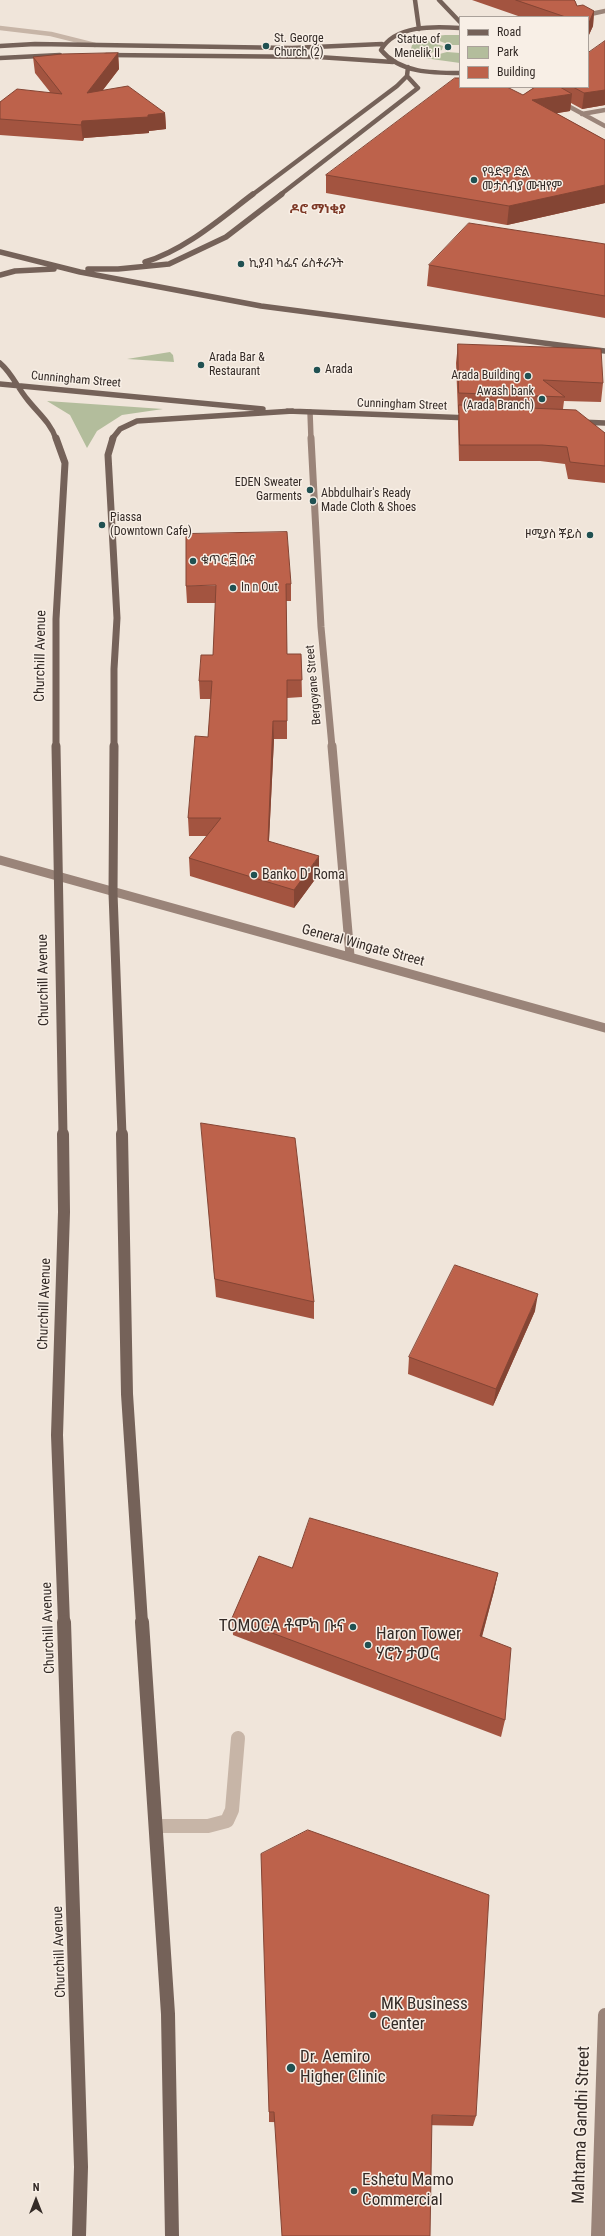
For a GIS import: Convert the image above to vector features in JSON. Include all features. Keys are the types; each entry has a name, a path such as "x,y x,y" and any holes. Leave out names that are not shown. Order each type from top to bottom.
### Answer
{"main road":[{"path":"415,0 418,29"},
{"path":"439,0 455,19 459,21"},
{"path":"582,16 605,11"},
{"path":"0,46 35,44 292,48 382,44 395,35 418,29 459,28"},
{"path":"382,44 381,50 384,56 393,62"},
{"path":"0,58 67,55"},
{"path":"97,55 318,57 393,62 426,71 459,73"},
{"path":"118,269 159,258 201,233 407,76 408,67"},
{"path":"0,275 16,271 66,268 118,269 169,264 226,238 418,88 407,76"},
{"path":"556,100 605,126"},
{"path":"582,114 605,110"},
{"path":"0,252 66,268 260,306 605,351"},
{"name":"Churchill Avenue","path":"0,363 19,386 26,398 53,430 65,463 56,619 57,877 64,1212 57,1435 72,1833 81,2167 79,2236"},
{"name":"Cunningham Street","path":"0,384 293,411 481,419"},
{"name":"Cunningham Street","path":"113,893 114,669 117,618 108,455 109,444 115,434 125,425 137,421 158,418 293,411"},
{"name":"Bergoyane Street","path":"310,412 321,627 350,956"},
{"path":"574,422 605,423"},
{"name":"General Wingate Street","path":"0,860 113,893 350,956 605,1028"},
{"path":"113,893 124,1177 127,1394 157,1826 168,2014 172,2236"},
{"name":"Mahtama Gandhi Street","path":"598,2236 605,2015"}],"street":[{"path":"0,28 51,34 95,45"},
{"path":"157,1826 208,1826 227,1821 232,1810 238,1738"}],"green space":[{"path":"459,35 459,45 450,45 429,37"},
{"path":"423,39 443,46 442,50 418,56 411,49 412,45"},
{"path":"447,52 459,53 459,63 424,58"},
{"path":"170,352 173,355 174,362 127,359"},
{"path":"47,401 163,409 122,415 97,431 87,448 70,415"}],"building":[{"path":"516,0 574,0 577,6 583,5 594,11 589,23 589,16 563,16"},
{"path":"605,41 605,90 584,93 575,88 589,88 589,52"},
{"path":"118,53 87,93 128,86 165,113 148,115 148,117 82,121 81,125 0,119 0,102 17,89 62,94 33,57 62,54"},
{"path":"455,78 459,78 459,88 509,88 523,95 534,88 562,88 572,94 532,100 605,140 605,185 509,206 326,175"},
{"path":"469,223 605,244 605,296 429,265"},
{"path":"458,344 601,349 603,383 543,380 565,397 459,393"},
{"path":"459,405 576,410 605,433 605,466 570,462 567,447 542,445 460,445"},
{"path":"287,532 291,584 286,584 287,654 301,654 302,680 287,680 287,721 273,721 268,841 319,856 294,890 189,858 221,818 188,818 195,736 208,737 212,681 199,681 201,655 213,655 216,585 186,586 186,534"},
{"path":"201,1123 295,1138 314,1302 215,1279"},
{"path":"455,1265 538,1294 496,1389 409,1357"},
{"name":"Haron Tower ሃሮን ታወር","path":"310,1518 498,1573 480,1636 511,1648 505,1720 232,1618 259,1556 292,1568"},
{"name":"MK Business Center","path":"308,1830 489,1895 476,2116 432,2115 430,2236 282,2236 274,2112 269,2112 261,1854"}],"place":[{"name":"St. George Church (2)","path":"266,46"},
{"name":"Statue of Menelik II","path":"448,47"},
{"name":"የዓድዋ ድል መታሰብያ ሙዝየም","path":"474,180"},
{"name":"ኪያብ ካፌና ሬስቶራንት","path":"241,264"},
{"name":"Arada Bar & Restaurant","path":"201,365"},
{"name":"Arada","path":"317,370"},
{"name":"Arada Building","path":"528,376"},
{"name":"Awash bank (Arada Branch)","path":"542,399"},
{"name":"EDEN Sweater Garments","path":"310,490"},
{"name":"Abbdulhair's Ready Made Cloth & Shoes","path":"313,501"},
{"name":"Piassa (Downtown Cafe)","path":"102,525"},
{"name":"ዞሚያስ ቾይስ","path":"590,535"},
{"name":"ቁጥር ፰ ቡና","path":"193,561"},
{"name":"In n Out","path":"233,588"},
{"name":"Banko D' Roma","path":"254,875"},
{"name":"TOMOCA ቶሞካ ቡና","path":"353,1627"},
{"name":"Haron Tower ሃሮን ታወር","path":"368,1645"},
{"name":"MK Business Center","path":"373,2015"},
{"name":"Dr. Aemiro Higher Clinic","path":"291,2068"},
{"name":"Eshetu Mamo Commercial","path":"354,2191"}],"district":[{"name":"ዶሮ ማነቂያ","path":"318,210"}]}
